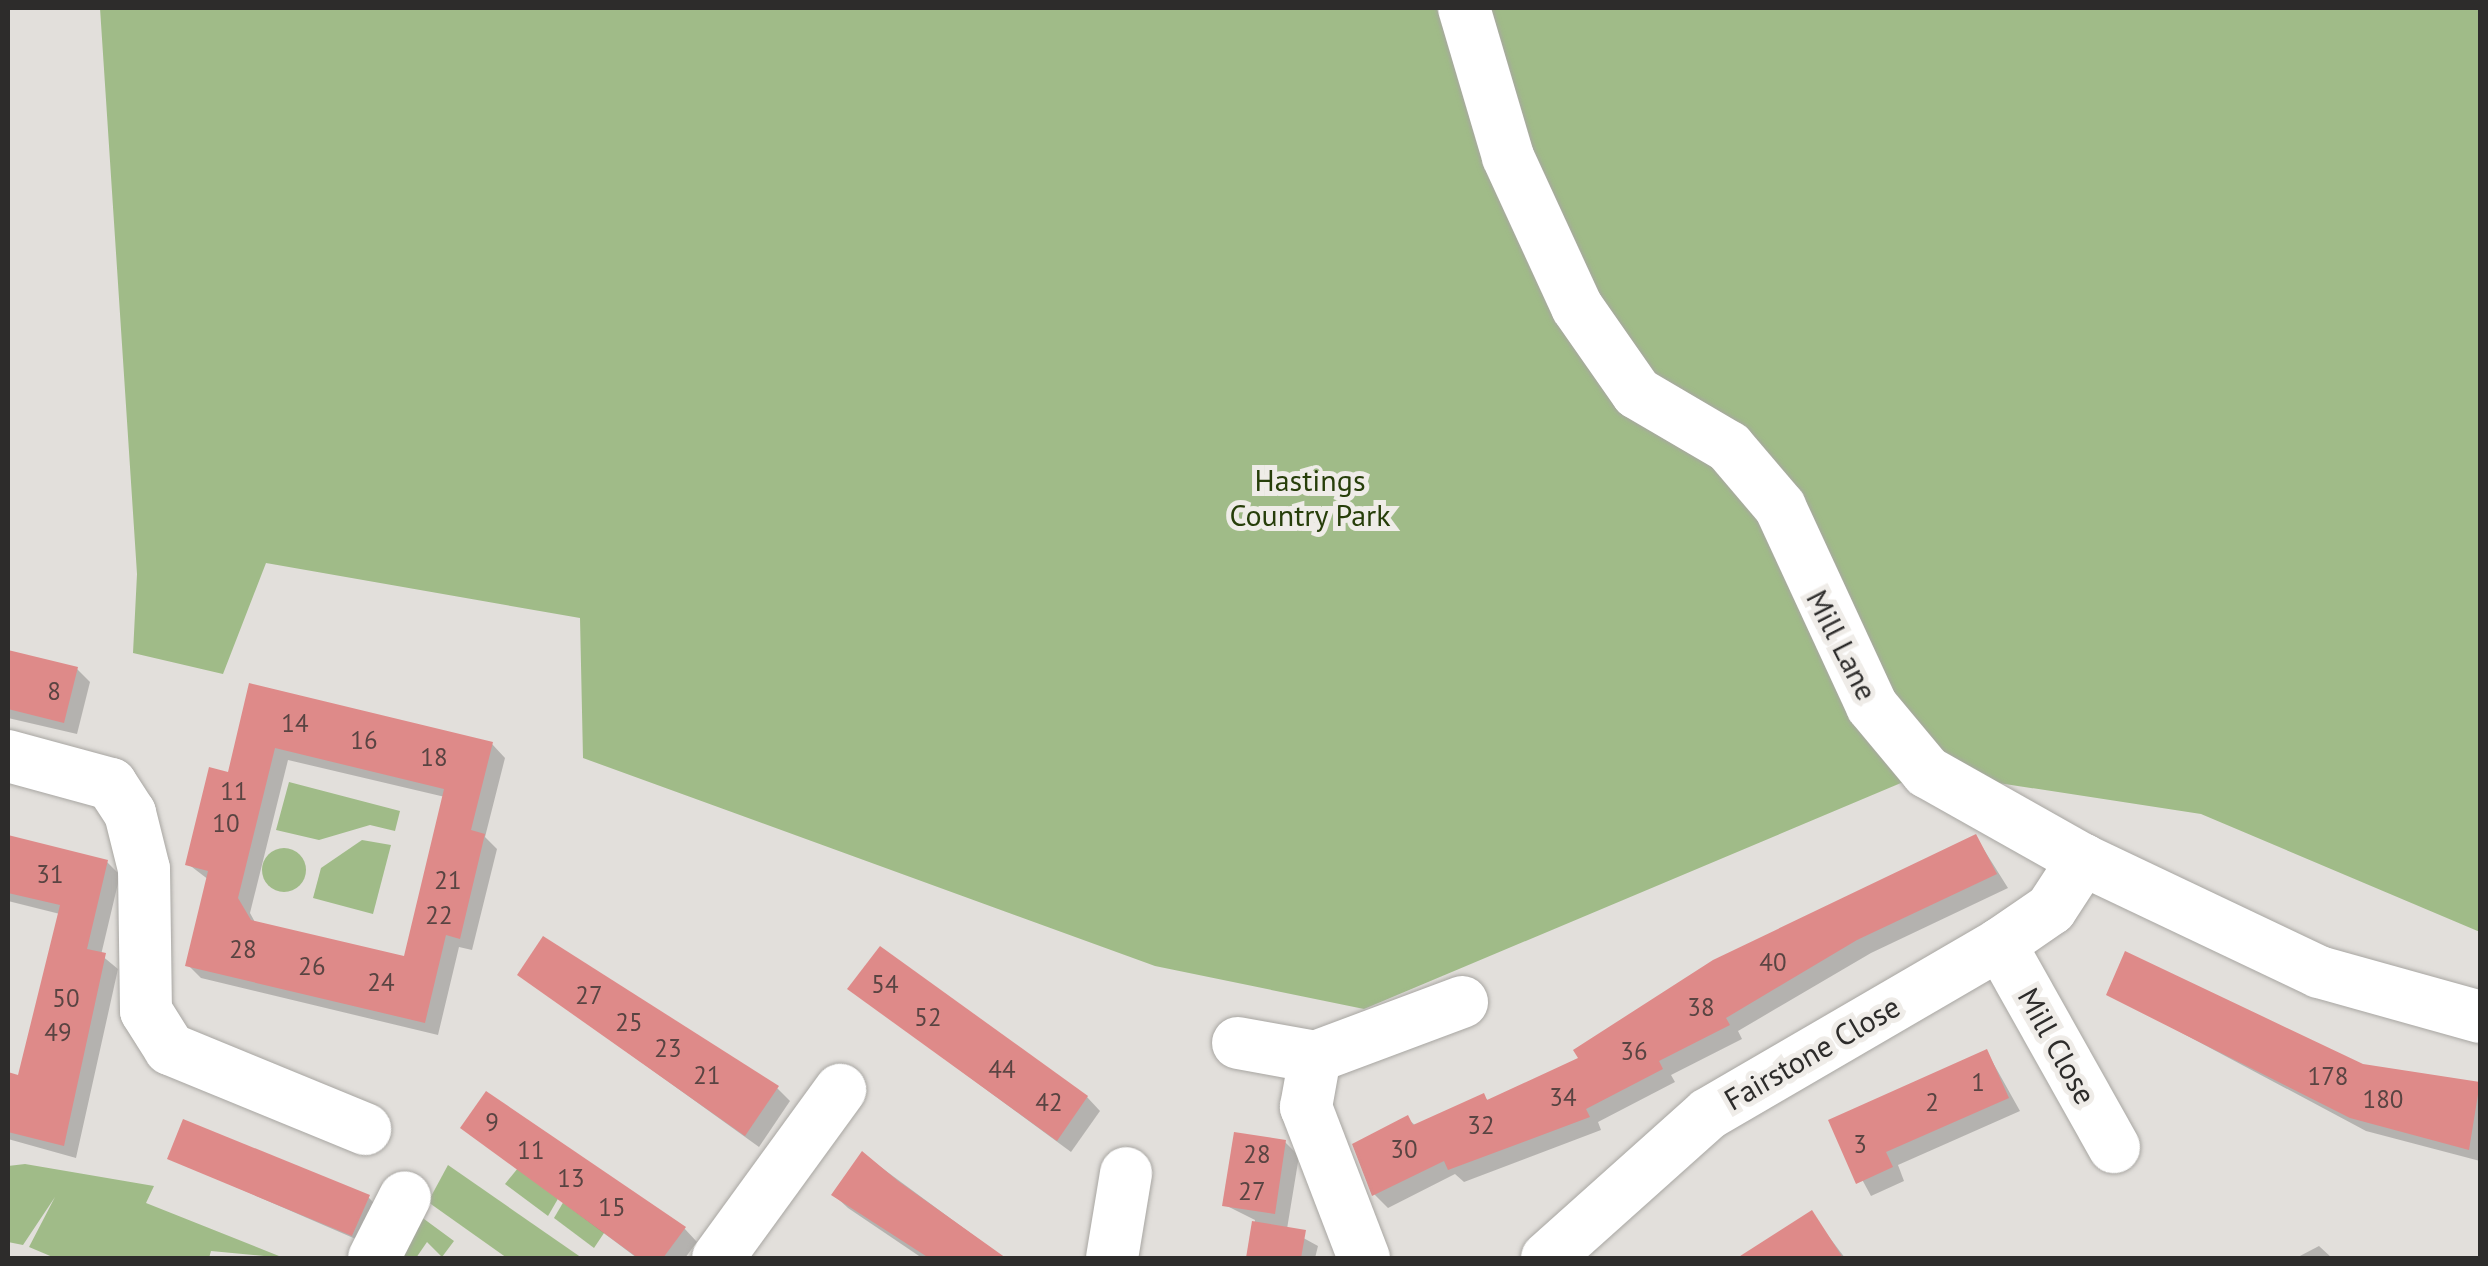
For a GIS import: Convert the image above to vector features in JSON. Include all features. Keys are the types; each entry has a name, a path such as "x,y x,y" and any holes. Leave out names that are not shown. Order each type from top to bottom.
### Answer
{"street":[{"name":"Mill Lane","path":"1464,8 1508,157 1577,307 1636,393 1729,447 1780,507 1872,706 1927,772 2083,860 2319,972 2480,1017"},
{"path":"8,756 111,784 130,813 144,868 146,1011 170,1049 364,1129"},
{"name":"Fairstone Close","path":"1547,1258 1708,1114 2000,944 2051,908 2083,860"},
{"name":"Mill Close","path":"2000,944 2114,1147"},
{"path":"1238,1044 1315,1056 1462,1002"},
{"path":"1315,1056 1306,1107 1364,1258"},
{"path":"718,1258 840,1090"},
{"path":"1112,1258 1126,1174"},
{"path":"374,1258 405,1196"}],"green space":[{"name":"Hastings Country Park","path":"100,8 2480,8 2480,932 2201,814 1927,772 1364,1009 1155,966 583,758 580,618 266,563 223,674 133,653 137,574"},
{"path":"289,782 400,811 395,831 370,825 319,840 276,830"},
{"path":"362,840 391,845 373,914 313,898 321,868"},
{"path":"284,848 299,855 306,870 299,885 284,892 269,885 262,870 269,855"},
{"path":"25,1164 154,1186 146,1203 284,1258 211,1251 209,1258 55,1258 29,1247 55,1197 23,1245 8,1242 8,1166"},
{"path":"448,1165 582,1258 507,1258 428,1202"},
{"path":"518,1168 559,1197 548,1216 505,1184"},
{"path":"564,1201 606,1230 594,1248 554,1218"},
{"path":"420,1216 454,1241 442,1257 427,1242 416,1258 399,1258"}],"building":[{"path":"8,650 78,667 64,723 8,709"},
{"path":"249,683 493,742 471,830 485,834 460,939 446,935 425,1023 185,966 208,871 185,865 209,767 228,772","holes":["275,748 444,789 404,956 251,920 238,898"]},
{"path":"1976,834 1997,874 1857,940 1726,1018 1730,1025 1659,1061 1663,1069 1586,1109 1590,1117 1448,1170 1444,1161 1372,1196 1352,1144 1408,1115 1413,1125 1484,1093 1487,1100 1578,1058 1573,1050 1713,960"},
{"path":"8,835 108,860 87,949 106,953 64,1146 8,1132 8,1072 18,1075 60,905 8,893"},
{"path":"543,936 779,1086 745,1136 517,975"},
{"path":"880,946 1088,1096 1057,1141 847,989"},
{"path":"2125,951 2363,1064 2480,1082 2469,1150 2350,1118 2106,995"},
{"path":"1987,1049 2009,1098 1886,1152 1893,1167 1856,1184 1828,1120"},
{"path":"486,1091 686,1227 663,1258 638,1258 460,1128"},
{"path":"183,1119 370,1195 352,1236 167,1159"},
{"path":"1234,1132 1286,1140 1275,1214 1222,1206"},
{"path":"862,1151 1006,1258 929,1258 831,1195"},
{"path":"1812,1210 1843,1258 1737,1258"},
{"path":"1252,1221 1306,1230 1301,1258 1246,1258"}]}
